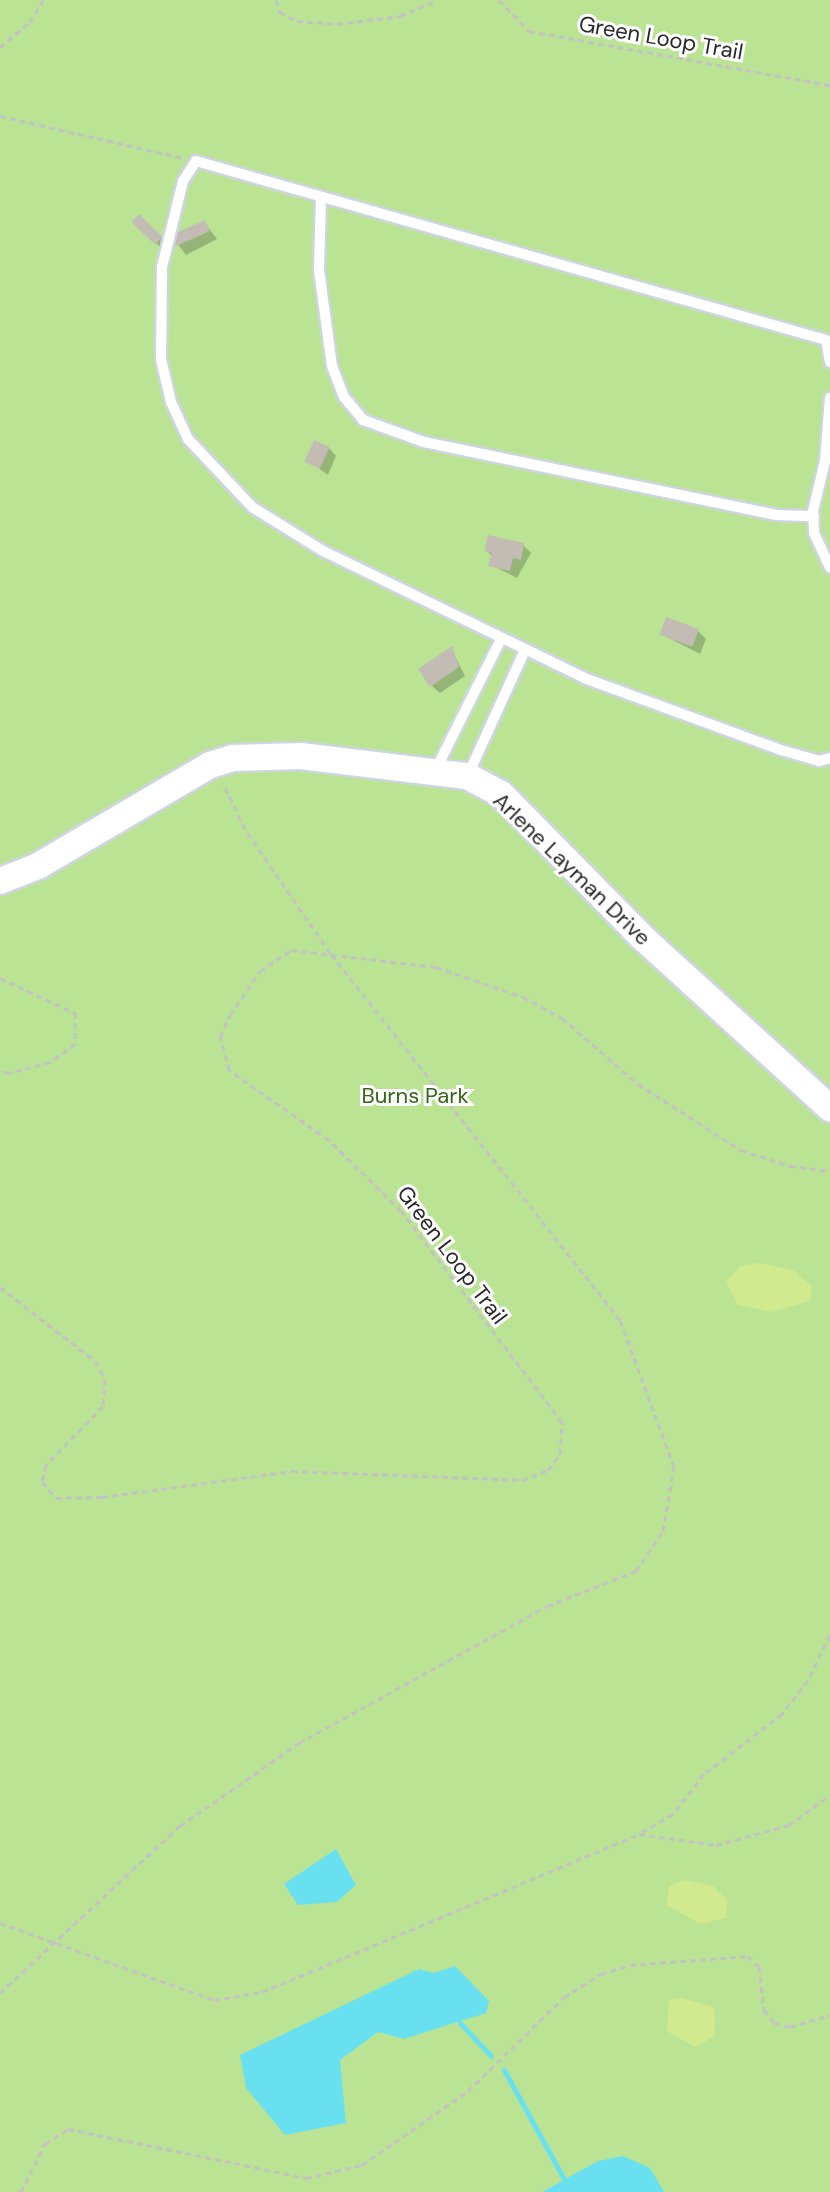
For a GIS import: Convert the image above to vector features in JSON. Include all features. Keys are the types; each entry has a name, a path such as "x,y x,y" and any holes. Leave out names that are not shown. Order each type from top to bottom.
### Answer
{"street":[{"name":"Arlene Layman Drive","path":"0,881 38,866 214,764 233,758 301,756 467,776 501,794 643,938 830,1108"}],"lane":[{"path":"830,362 826,340 196,161 183,181 172,218 159,303 161,359 188,439 252,507 323,551 525,650 662,709 819,761 830,758"},
{"path":"321,197 319,270 332,366 344,397 363,420 424,442 777,515 814,516"},
{"path":"830,398 814,516 814,533 830,567"},
{"path":"434,772 501,639"},
{"path":"467,776 525,650"}],"path":[{"path":"0,47 30,22 43,0"},
{"path":"276,0 280,12 297,21 337,24 400,16 437,0"},
{"name":"Green Loop Trail","path":"499,0 529,31 830,85"},
{"path":"0,116 196,161"},
{"path":"0,1993 180,1826 299,1743 547,1606 636,1571 663,1531 674,1467 620,1320 330,953 245,829 214,764"},
{"name":"Green Loop Trail","path":"0,1287 95,1361 105,1379 103,1406 46,1465 42,1482 56,1498 102,1497 292,1471 522,1480 548,1470 560,1454 562,1422 401,1211 329,1140 229,1070 220,1052 230,1015 273,958 291,950 436,967 523,997 562,1018 638,1084 741,1150 790,1166 830,1171"},
{"path":"0,978 75,1013 75,1044 50,1062 9,1073 0,1070"},
{"path":"0,1923 214,2000 262,1992 639,1834 673,1814 704,1774 782,1714 808,1680 830,1635"},
{"path":"639,1834 716,1845 789,1825 830,1795"},
{"path":"21,2192 45,2144 68,2129 306,2178 362,2165 468,2091 564,1997 601,1974 630,1965 748,1956 759,1967 764,2010 774,2023 790,2027 830,2015"}],"green space":[{"name":"Burns Park","path":"0,0 830,0 830,2192 0,2192"},
{"path":"758,1263 793,1270 812,1287 810,1301 772,1312 738,1305 726,1282 740,1266"},
{"path":"685,1880 713,1886 727,1900 726,1918 700,1924 667,1905 669,1886"},
{"path":"681,1998 714,2007 715,2036 695,2047 667,2031 669,2000"}],"water":[{"path":"336,1849 356,1885 337,1902 298,1905 284,1884"},
{"path":"455,1966 489,2001 486,2013 404,2039 378,2032 340,2060 346,2123 285,2135 246,2088 240,2055 419,1969 434,1973"},
{"path":"623,2156 650,2168 664,2192 542,2192 598,2161"}],"building":[{"path":"139,214 163,237 155,245 131,222"},
{"path":"205,220 210,231 175,246 170,235"},
{"path":"314,440 330,447 320,469 304,462"},
{"path":"488,535 524,543 521,560 513,558 510,571 488,566 492,553 484,551"},
{"path":"666,617 699,629 692,647 660,635"},
{"path":"452,646 459,667 430,687 418,669"}],"waterway":[{"path":"460,2023 491,2056"},
{"path":"504,2070 565,2181"}]}
